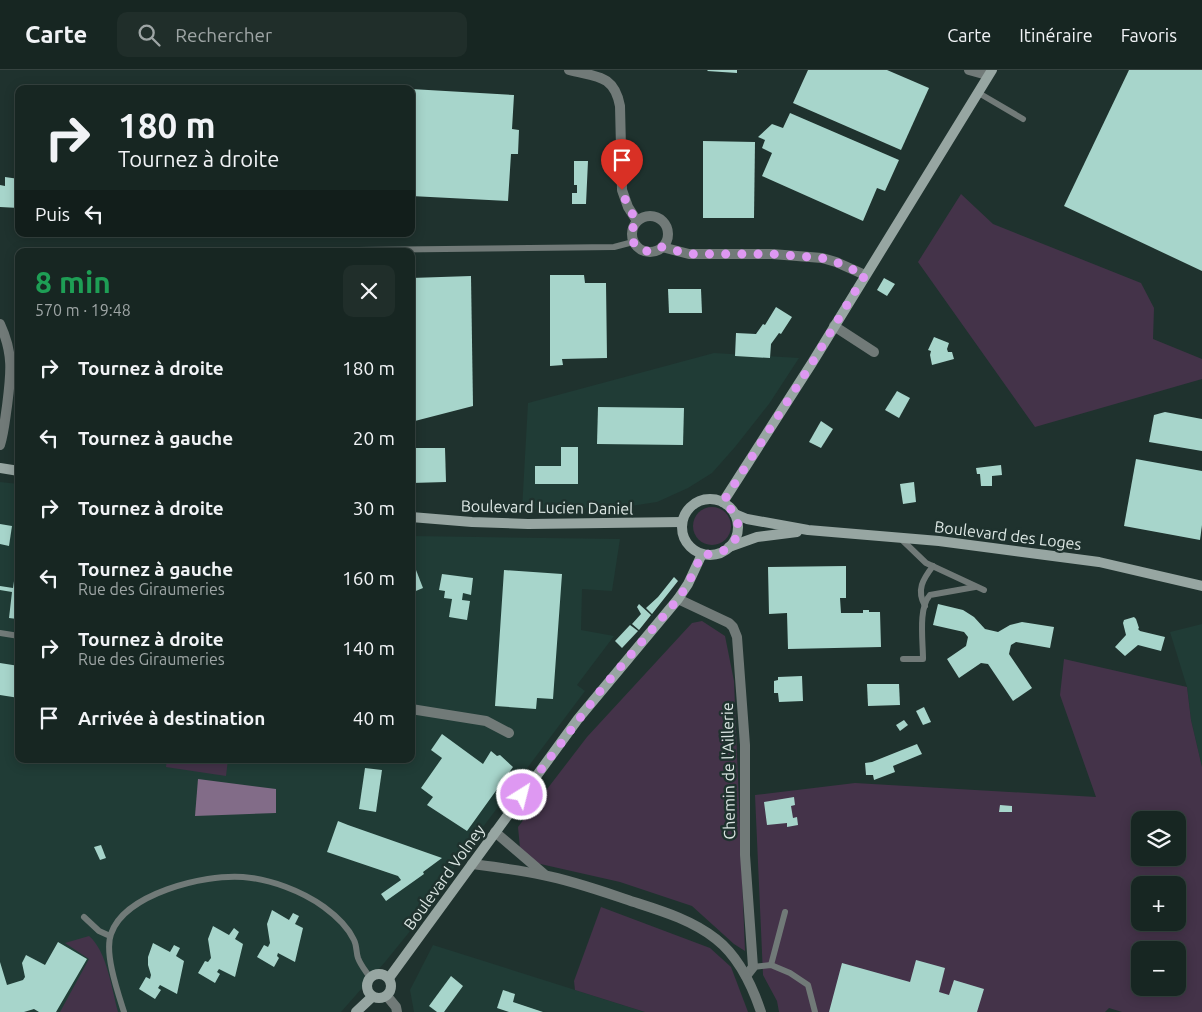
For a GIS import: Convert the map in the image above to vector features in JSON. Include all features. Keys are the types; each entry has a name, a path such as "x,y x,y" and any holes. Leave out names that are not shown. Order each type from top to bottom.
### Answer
{"main road":[{"path":"723,502 834,326 989,73"},
{"path":"0,468 15,470"},
{"path":"715,499 730,507 735,514 738,528 734,542 721,553 702,554 688,545 684,538 682,522 690,506 697,501 715,499"},
{"name":"Boulevard des Loges","path":"735,514 746,519 808,530 899,537 1099,562 1202,586"},
{"name":"Boulevard Lucien Daniel","path":"415,517 528,524 682,522"},
{"name":"Boulevard des Loges","path":"729,547 757,537 808,530"},
{"name":"Boulevard Volney","path":"388,978 601,690 678,599 688,584 702,554"},
{"path":"382,974 388,978 392,985 388,996 380,999 372,997 366,985 370,978 382,974"},
{"path":"356,1012 372,997"}],"street":[{"path":"569,70 608,80 618,94 622,190 628,207 637,221"},
{"path":"969,70 989,73"},
{"path":"647,216 653,217 658,218 666,226 668,238 662,247 652,252 641,250 633,242 631,231 637,221 647,216"},
{"path":"662,247 689,254 772,254 822,258 865,275"},
{"path":"0,324 7,339 12,372 4,431 0,445"},
{"path":"834,326 874,352"},
{"name":"Chemin de l'Aillerie","path":"678,599 729,623 737,637 745,745 745,855 750,971"},
{"path":"415,710 486,722 509,733"},
{"path":"495,832 544,875"},
{"path":"472,864 544,875 670,913 695,925 716,938 750,971 754,992 761,1012"},
{"path":"388,996 396,1007 397,1012"}],"lane":[{"path":"977,92 1023,119"},
{"path":"415,249 614,247 633,242"},
{"path":"899,537 926,562 984,590"},
{"path":"925,606 921,599 920,588 922,581 933,566"},
{"path":"903,659 923,659 923,613 930,595 975,587"},
{"path":"0,633 15,635"},
{"path":"124,1012 110,957 110,936 116,922 127,910 164,891 201,880 234,877 262,880 296,892 323,906 337,918 354,939 358,957 370,978"},
{"path":"771,965 785,912"},
{"path":"84,917 99,931 110,936"},
{"path":"750,971 771,965 790,973 808,985 815,1012"}],"shaded area":[{"path":"961,194 993,224 1141,283 1154,308 1153,339 1202,359 1202,379 1035,427 918,262"},
{"path":"714,353 799,358 769,404 712,473 688,488 657,502 624,507 522,510 528,403"},
{"path":"0,482 15,484 15,763 415,763 415,536 620,539 612,591 582,589 581,630 614,636 577,685 585,691 471,843 411,930 341,1012 0,1012"},
{"path":"712,507 726,512 731,526 726,540 712,545 698,540 693,526 698,512"},
{"path":"702,621 725,636 734,681 745,951 734,944 692,906 620,882 536,863 520,848 518,827 587,737 692,623"},
{"path":"1202,624 1202,767 1191,720 1187,687 1170,632"},
{"path":"1064,659 1187,687 1191,720 1202,767 1202,1012 1122,1012 1109,1008 1105,1012 779,1012 777,1001 763,975 755,795 855,783 1096,797 1060,695"},
{"path":"166,763 228,763 226,776 166,767"},
{"path":"198,779 276,789 276,813 195,816"},
{"path":"601,907 710,948 731,967 748,1012 645,1012 575,990 574,981"},
{"path":"89,936 105,961 118,1012 60,1012 89,959 65,943"},
{"path":"433,945 645,1012 414,1012 410,990"}],"building":[{"path":"737,70 737,73 707,71"},
{"path":"808,70 887,70 929,88 901,150 793,103"},
{"path":"1129,70 1202,70 1202,271 1064,206"},
{"path":"415,89 514,95 512,129 519,130 518,154 511,154 508,201 415,196"},
{"path":"790,113 899,160 885,191 877,188 863,221 762,176 772,153 762,148 765,140 758,137 772,124 783,128"},
{"path":"703,141 755,142 754,218 703,218"},
{"path":"574,161 588,161 586,204 572,204 572,193 577,193 577,185 574,185"},
{"path":"5,177 15,178 15,208 0,207 0,185 5,186"},
{"path":"550,275 584,275 585,283 606,283 607,358 562,359 563,365 550,366"},
{"path":"471,276 473,406 415,421 415,278"},
{"path":"884,278 895,284 887,296 877,290"},
{"path":"668,289 701,289 702,313 669,313"},
{"path":"776,307 792,317 781,334 779,333 771,344 770,358 735,356 736,333 756,334 763,324 765,325"},
{"path":"934,337 949,343 947,349 948,352 952,352 954,359 932,365 931,351 928,350"},
{"path":"897,391 910,398 899,418 885,410"},
{"path":"598,407 684,408 683,445 597,444"},
{"path":"1165,412 1202,419 1202,451 1149,442 1154,415"},
{"path":"821,421 833,429 821,448 809,442"},
{"path":"561,447 578,447 578,484 535,484 535,466 561,466"},
{"path":"415,448 445,448 446,482 415,483"},
{"path":"1136,459 1202,471 1202,525 1200,540 1124,526"},
{"path":"1001,465 1002,475 992,476 992,486 981,486 980,474 977,474 976,468"},
{"path":"914,482 916,502 903,504 900,484"},
{"path":"0,524 12,526 9,546 0,544"},
{"path":"846,566 846,598 840,598 841,613 863,613 863,610 880,612 881,647 788,649 787,613 769,614 768,567"},
{"path":"415,570 423,588 415,591"},
{"path":"504,570 562,574 553,699 537,698 536,709 495,706"},
{"path":"15,574 15,619 9,618 12,592 0,590 0,586 13,588"},
{"path":"442,574 473,578 471,595 463,593 462,600 470,601 467,620 449,617 452,599 444,598 445,591 439,590"},
{"path":"674,577 678,581 652,614 646,608 658,597"},
{"path":"639,604 651,615 639,630 632,624 641,614 637,607"},
{"path":"938,604 963,610 974,617 985,629 998,632 1010,625 1022,622 1054,627 1050,648 1016,642 1011,645 1009,654 1032,688 1013,701 988,664 981,663 959,678 947,659 966,646 968,637 964,632 933,625"},
{"path":"1134,617 1140,631 1165,637 1161,651 1138,645 1125,656 1115,647 1126,635 1124,620"},
{"path":"630,625 638,631 622,648 615,641"},
{"path":"0,663 15,665 15,697 0,695"},
{"path":"802,676 803,701 779,702 778,693 774,693 774,681 778,680 778,677"},
{"path":"867,684 899,684 900,705 868,706"},
{"path":"924,707 931,722 923,725 916,711"},
{"path":"904,720 908,725 900,731 896,725"},
{"path":"442,734 483,764 491,751 497,756 500,755 513,767 467,831 427,805 433,797 421,788 442,758 431,750"},
{"path":"917,744 922,754 893,766 895,772 874,780 873,775 866,775 865,763"},
{"path":"365,768 382,770 376,812 359,809"},
{"path":"794,797 795,805 791,806 793,818 797,817 798,825 787,827 787,823 767,825 764,802"},
{"path":"1000,805 1012,806 1012,812 999,812"},
{"path":"338,821 442,858 423,872 424,874 386,901 381,894 401,880 398,876 327,852"},
{"path":"101,845 106,858 100,860 94,847"},
{"path":"272,910 289,920 293,913 299,916 295,924 303,928 295,962 278,953 277,956 279,958 274,967 257,957 264,945 268,947 270,943 267,924"},
{"path":"213,926 229,935 234,928 239,932 235,939 243,944 235,977 219,969 217,972 220,974 215,983 198,973 205,961 208,962 211,958 208,939"},
{"path":"58,942 87,959 56,1012 39,1012 34,1009 24,1012 0,1012 0,962 7,985 23,980 25,977 22,963 26,955 45,965"},
{"path":"153,943 170,952 174,945 180,948 176,956 184,961 177,994 160,985 158,988 161,990 155,999 139,989 146,977 150,979 148,957"},
{"path":"916,960 945,968 939,992 949,995 954,980 984,989 977,1012 829,1012 842,963 910,982"},
{"path":"451,976 463,986 444,1012 437,1012 429,1006"},
{"path":"503,990 515,994 513,1002 543,1012 509,1012 497,1008"}],"route":[{"path":"522,795 601,690 678,599 688,584 702,554 721,553 734,542 737,535 738,520 730,507 723,502 812,363 865,275 822,258 772,254 689,254 662,247 652,252 641,250 633,242 631,231 637,221 628,207 622,190"}]}
